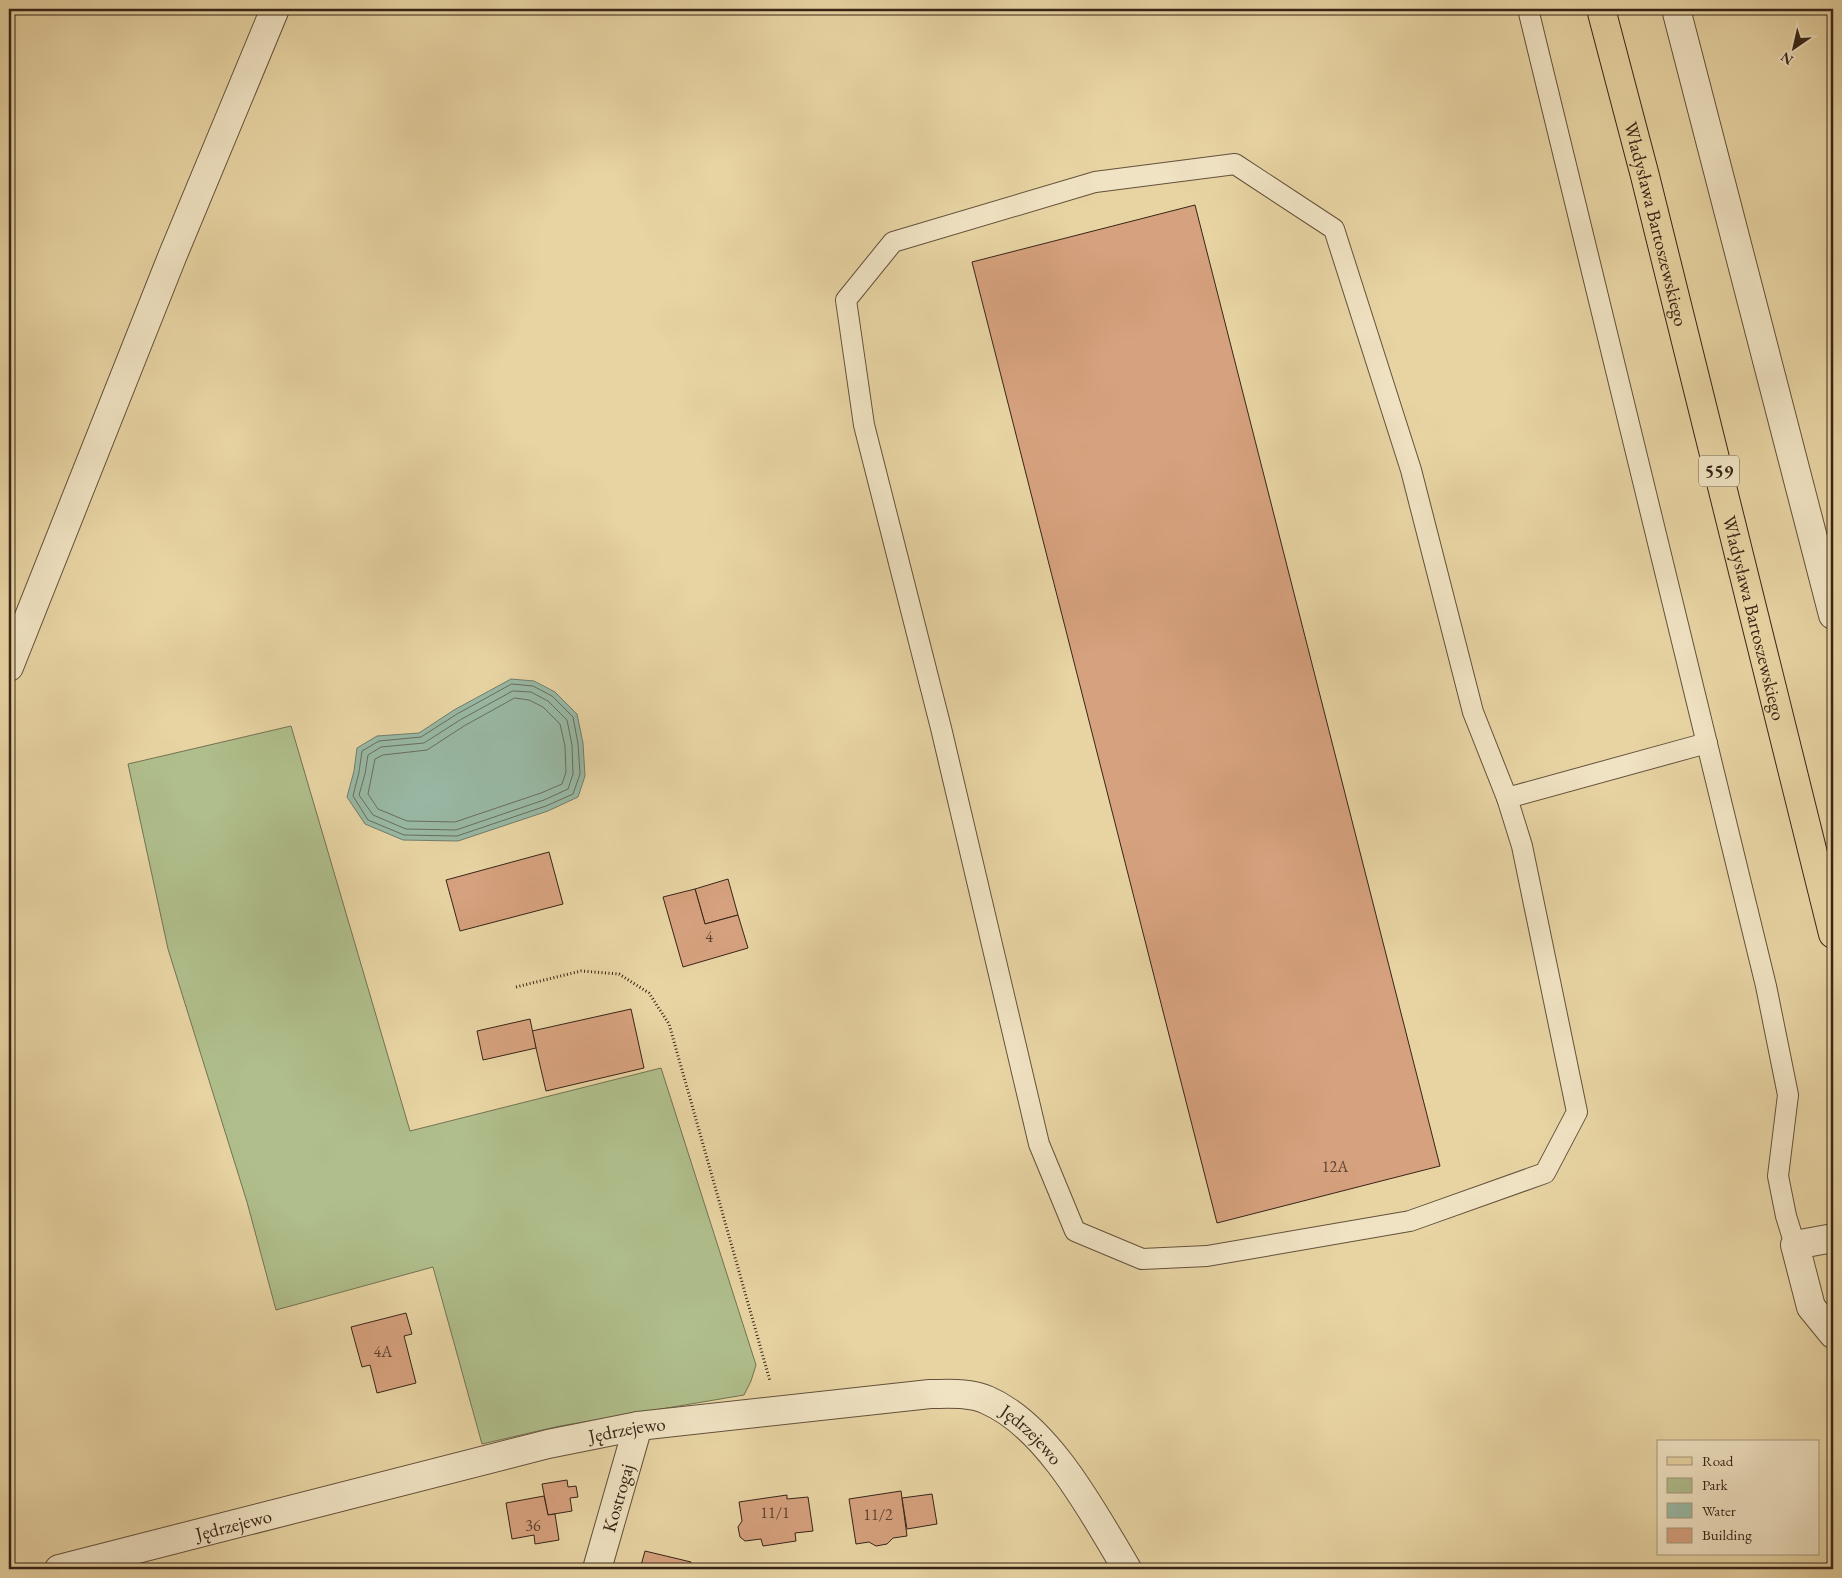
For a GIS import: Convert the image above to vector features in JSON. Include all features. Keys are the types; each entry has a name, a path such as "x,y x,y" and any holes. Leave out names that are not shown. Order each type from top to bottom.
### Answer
{"main road":[{"name":"Władysława Bartoszewskiego","path":"1601,9 1650,195 1833,934"}],"street":[{"path":"9,667 172,257 275,9"},
{"path":"1676,9 1833,615"},
{"path":"1833,1238 1795,1245 1811,1307 1833,1334"},
{"name":"Jędrzejewo","path":"59,1569 548,1444 638,1426 930,1394 955,1394 985,1399 996,1404 1030,1429 1044,1444 1080,1493 1127,1569"},
{"name":"Kostrogaj","path":"597,1569 638,1426"}],"lane":[{"path":"1528,9 1766,986 1788,1095 1778,1176 1786,1216 1795,1245"},
{"path":"1235,164 1334,229 1412,470 1473,712 1507,798 1522,846 1577,1112 1545,1173 1410,1221 1207,1256 1142,1259 1075,1231 1039,1144 941,728 864,425 846,300 892,242 1095,182 1235,164"},
{"path":"1507,798 1707,743"}],"path":[{"path":"516,987 581,971 619,974 649,993 669,1024 779,1410"}],"green space":[{"path":"291,726 410,1131 661,1068 756,1365 744,1395 560,1426 482,1444 433,1267 276,1310 247,1202 168,949 128,764"}],"water":[{"path":"511,679 534,681 555,692 577,714 583,743 585,776 578,797 548,811 458,841 403,840 365,824 347,797 354,771 357,748 377,736 419,733 454,710"}],"building":[{"path":"1195,205 1440,1166 1217,1223 972,262"},
{"path":"549,852 563,904 460,931 446,880"},
{"path":"728,879 738,915 705,924 695,889"},
{"path":"695,889 705,924 738,915 748,948 683,967 663,897"},
{"path":"631,1009 644,1068 546,1091 532,1031"},
{"path":"530,1019 536,1048 483,1060 477,1031"},
{"path":"406,1313 412,1334 404,1336 416,1383 377,1393 370,1365 362,1367 351,1327"},
{"path":"567,1480 568,1487 576,1486 578,1497 570,1498 572,1511 548,1515 542,1484"},
{"path":"901,1491 907,1536 893,1538 887,1544 876,1546 869,1542 856,1544 849,1499"},
{"path":"932,1494 937,1524 907,1529 902,1498"},
{"path":"787,1495 787,1499 808,1497 813,1531 795,1533 796,1541 763,1546 761,1539 745,1541 740,1537 738,1527 742,1521 739,1502"},
{"path":"544,1496 548,1515 555,1514 559,1540 535,1544 534,1535 512,1539 506,1503"},
{"path":"645,1551 691,1562 689,1569 640,1569"}]}
